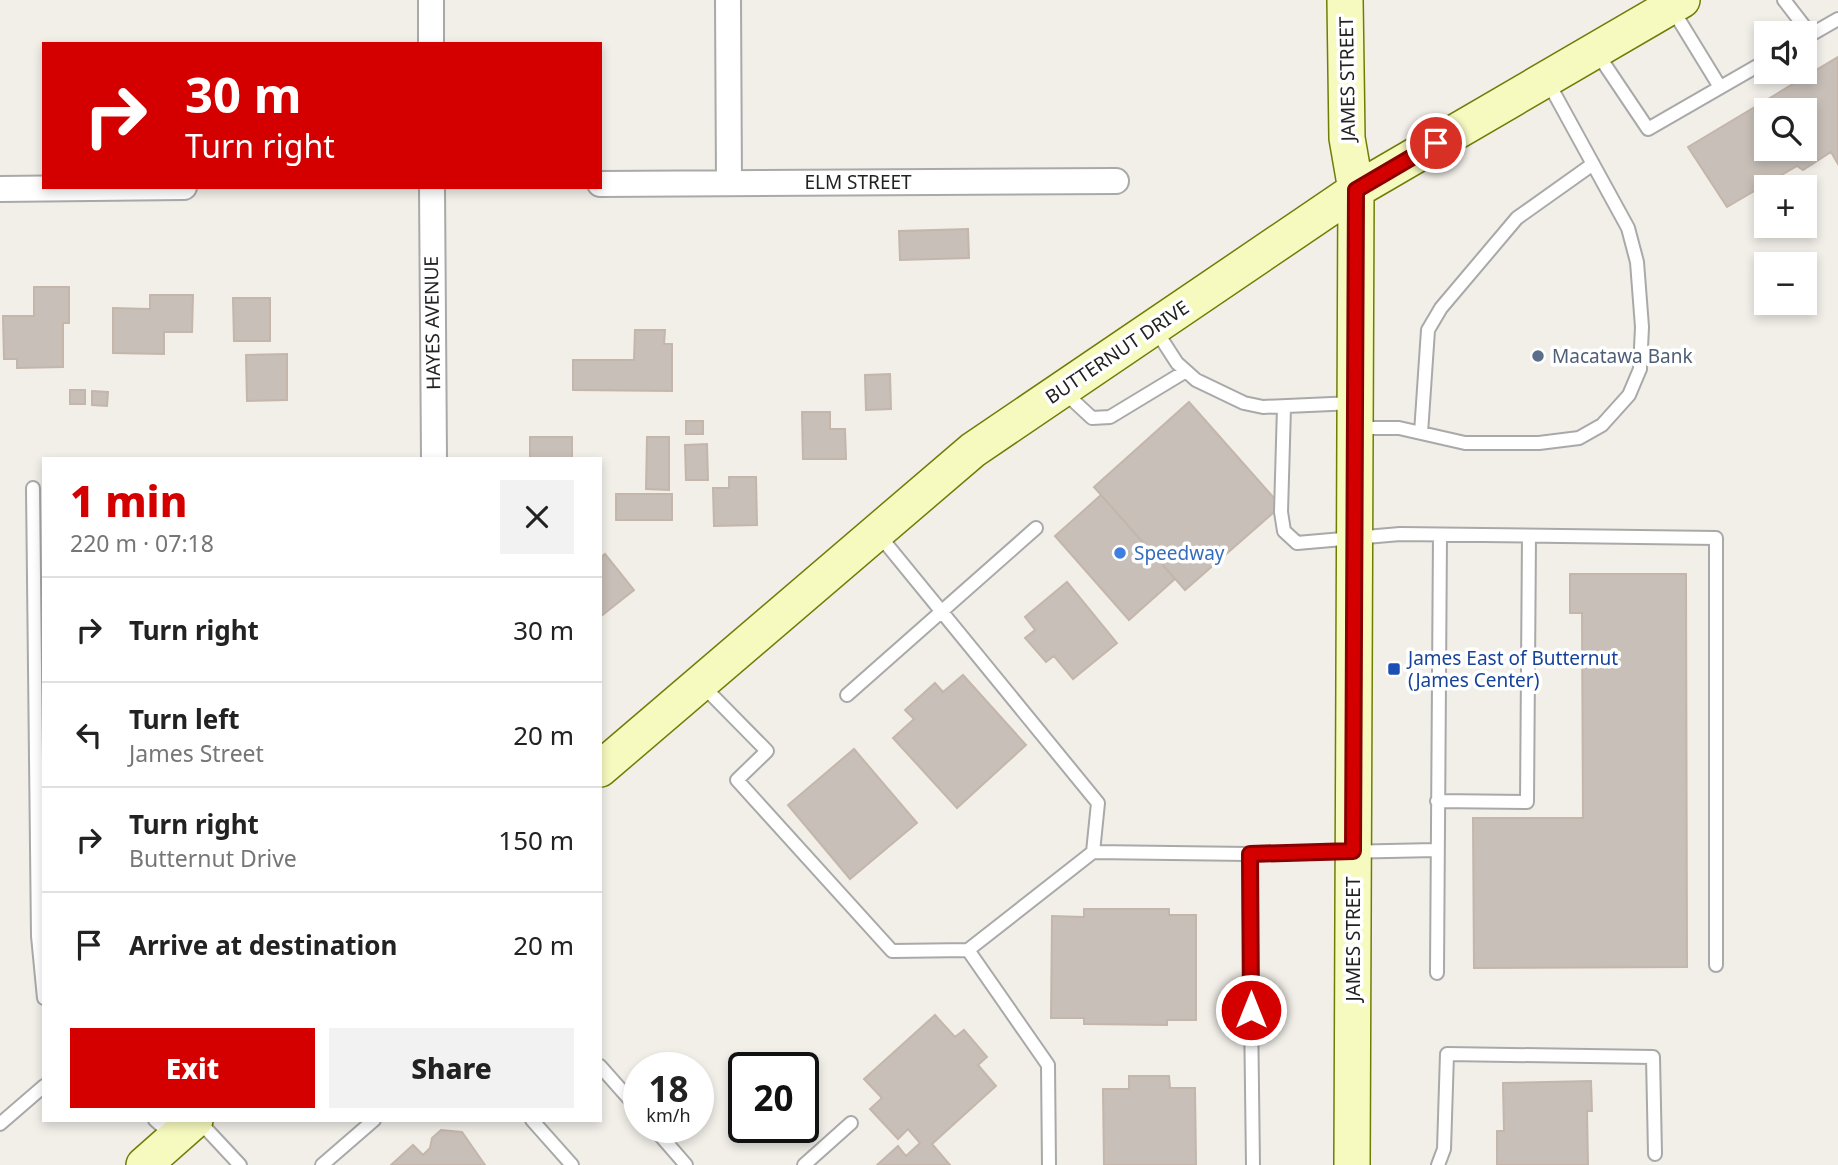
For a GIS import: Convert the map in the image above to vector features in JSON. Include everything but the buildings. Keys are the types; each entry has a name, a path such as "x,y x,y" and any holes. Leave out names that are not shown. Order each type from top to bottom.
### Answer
{"main road":[{"name":"JAMES STREET","path":"1345,0 1347,138 1356,190 1352,1165"},
{"name":"BUTTERNUT DRIVE","path":"602,767 973,450 1356,190 1676,3"},
{"path":"144,1165 181,1124"}],"street":[{"path":"431,0 431,42"},
{"path":"728,0 729,183"},
{"name":"ELM STREET","path":"602,184 1116,181"},
{"path":"0,189 42,189"},
{"name":"HAYES AVENUE","path":"432,189 434,457"}],"lane":[{"path":"1784,0 1798,21"},
{"path":"1676,3 1720,88"},
{"path":"1817,32 1838,19"},
{"path":"1596,50 1648,129 1754,68"},
{"path":"1154,327 1177,363 1196,380 1244,403 1262,407 1355,415 1465,443 1539,443 1578,439 1602,425 1629,395 1640,369 1642,327 1637,262 1628,228 1546,79"},
{"path":"1421,433 1428,331 1441,308 1517,218 1593,164"},
{"path":"1062,390 1092,418 1110,416 1186,371"},
{"path":"1284,407 1281,512 1284,531 1297,544 1354,538 1440,535 1716,538 1716,965"},
{"path":"33,488 38,936 42,977"},
{"path":"847,695 1036,528"},
{"path":"877,532 1098,803 1093,852"},
{"path":"1437,973 1440,535"},
{"path":"1437,801 1527,802 1529,536"},
{"path":"701,683 767,751 737,780 892,951 968,950 1093,852 1250,854 1436,850"},
{"path":"1250,854 1253,1165"},
{"path":"968,950 1048,1065 1049,1165"},
{"path":"1438,1165 1444,1149 1447,1054 1653,1057 1655,1154"},
{"path":"602,1068 623,1092"},
{"path":"0,1124 42,1088"},
{"path":"322,1165 372,1122"},
{"path":"534,1122 572,1165"},
{"path":"804,1165 851,1123"},
{"path":"181,1124 240,1165"},
{"path":"667,1143 686,1165"}],"place":[{"name":"Macatawa Bank","path":"1538,356"},
{"name":"Speedway","path":"1120,553"},
{"name":"James East of Butternut (James Center)","path":"1394,669"}],"route":[{"path":"1251,1010 1250,854 1353,851 1356,190 1436,143"}]}
